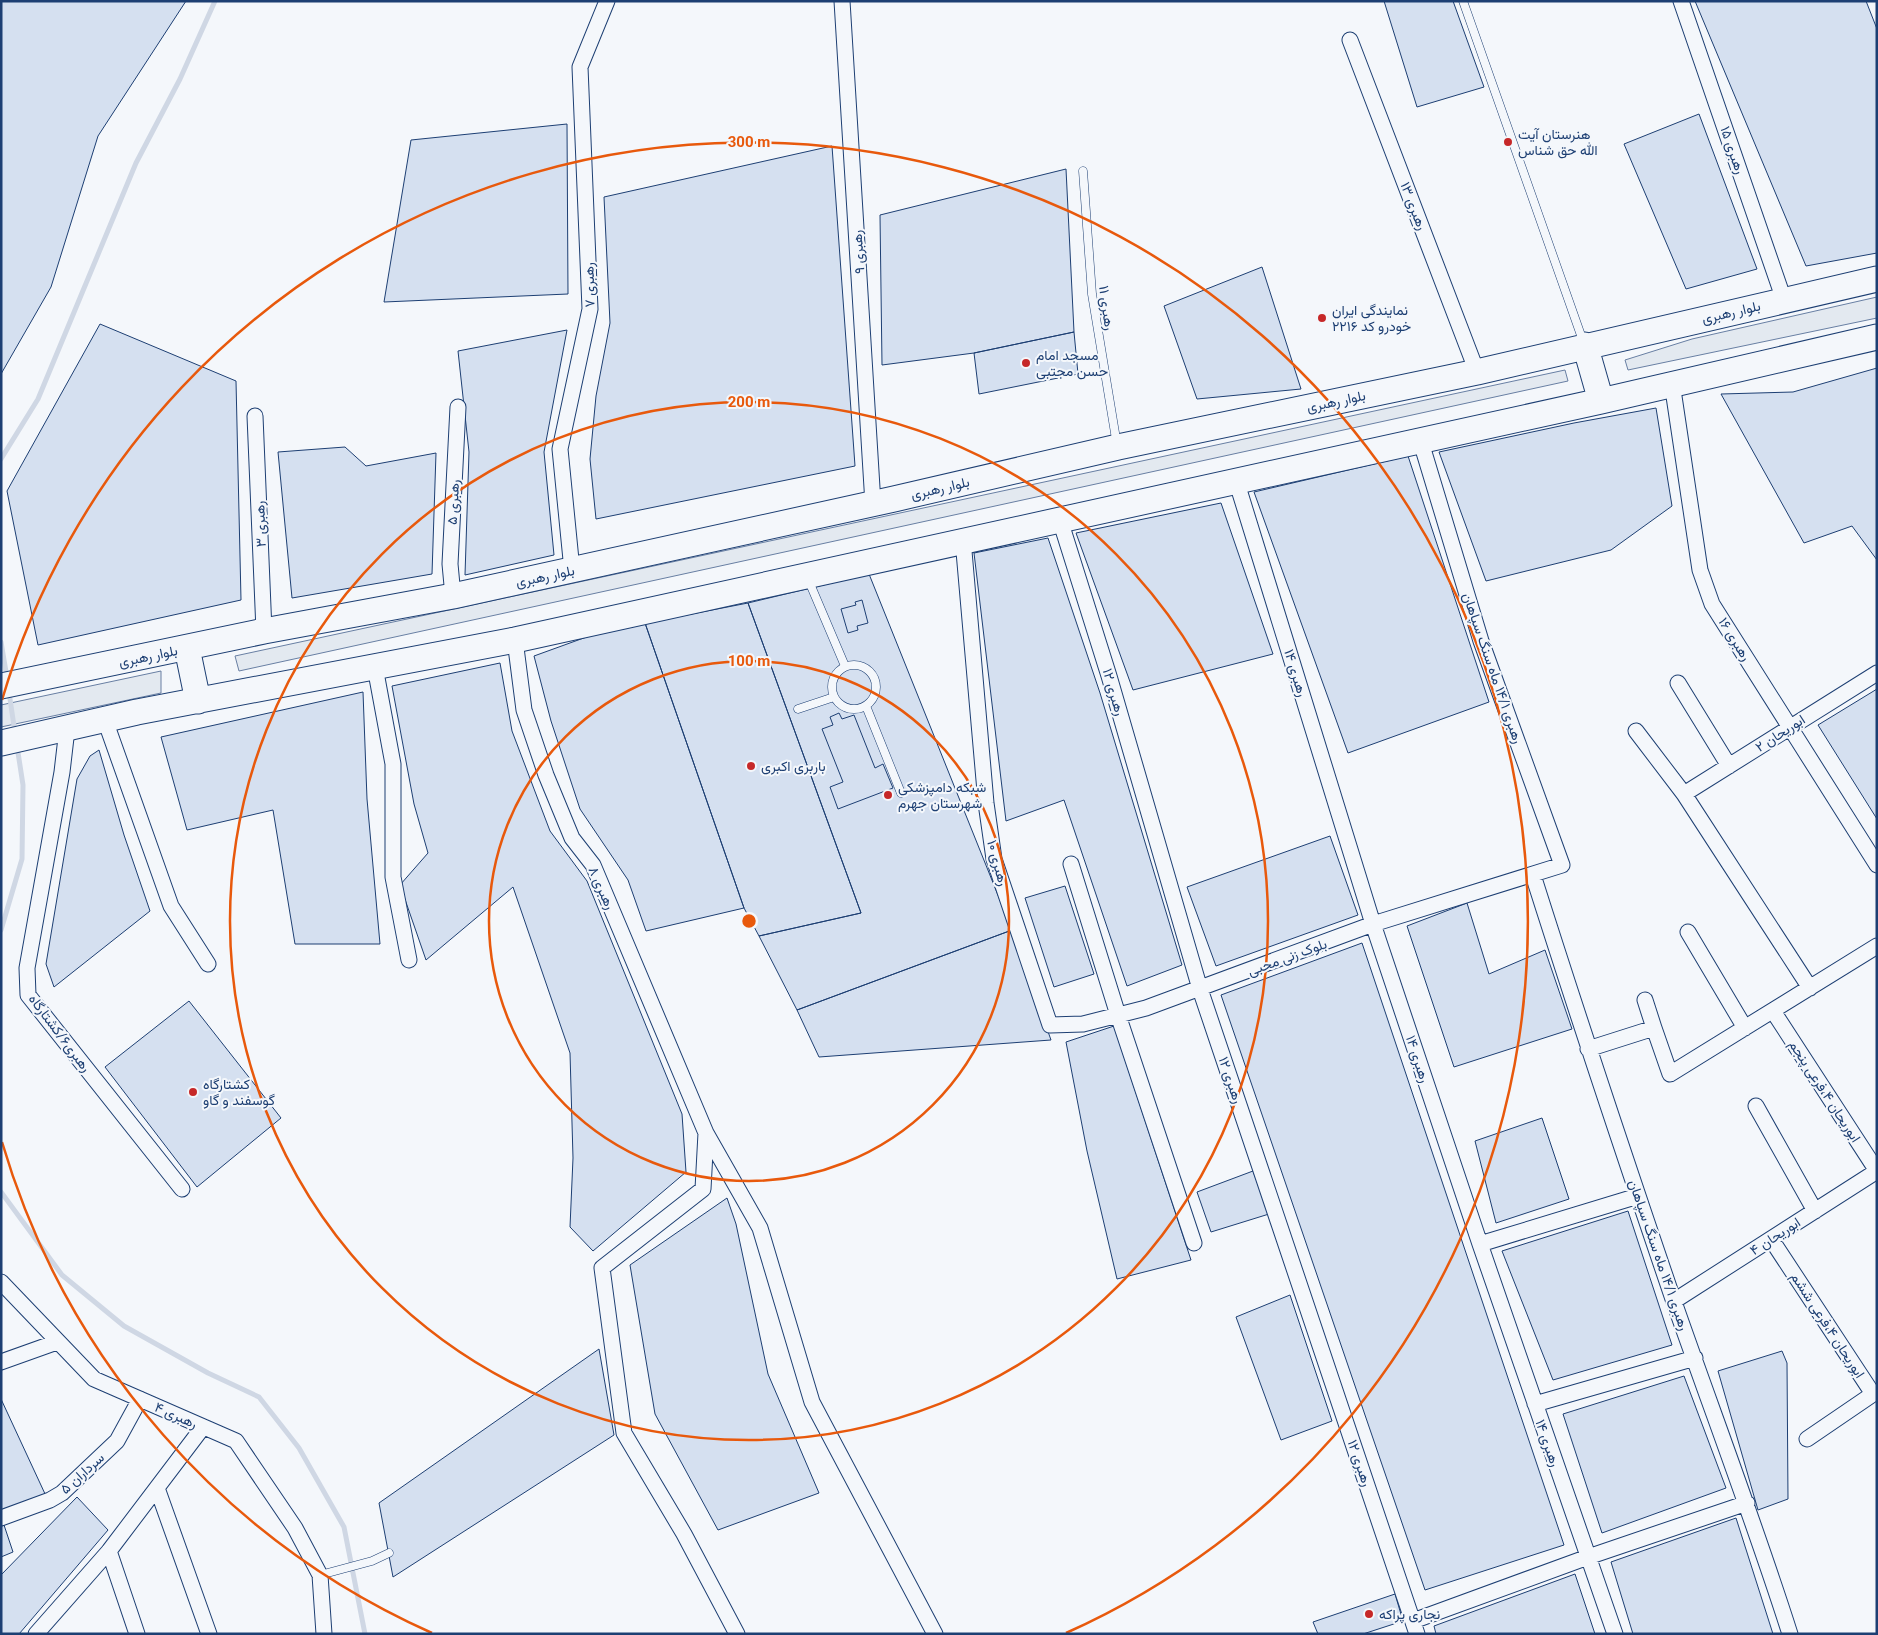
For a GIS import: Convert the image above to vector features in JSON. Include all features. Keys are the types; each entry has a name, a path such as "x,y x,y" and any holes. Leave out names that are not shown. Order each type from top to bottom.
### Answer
{"main road":[{"name":"بلوار رهبری","path":"9,684 264,631 452,596 572,570 874,504 1118,447 1477,372 1877,279"},
{"path":"5,743 198,701 515,640 1601,401 1877,337"},
{"path":"1585,346 1601,401"},
{"path":"187,648 198,701"}],"street":[{"name":"رهبری ۷","path":"572,570 560,448 590,309 580,67 607,1"},
{"name":"رهبری ۹","path":"842,1 874,504"},
{"name":"رهبری ۱۵","path":"1681,1 1784,300"},
{"name":"رهبری ۱۳","path":"1350,40 1477,372"},
{"name":"رهبری ۱۶","path":"1672,383 1700,570 1712,604 1877,865"},
{"name":"رهبری ۵","path":"452,596 450,564 458,407"},
{"name":"رهبری ۳","path":"255,416 264,631"},
{"name":"رهبری ۱۴/۱ ماه سنگ سپاهان","path":"1373,924 1562,866 1481,640 1420,440"},
{"name":"رهبری ۱۴","path":"1236,480 1373,924 1480,1244 1615,1634"},
{"name":"رهبری ۱۲","path":"1060,520 1109,676 1200,989 1415,1628"},
{"name":"رهبری ۱۰","path":"964,540 986,803 994,859 1050,1025 1083,1024 1200,989"},
{"name":"رهبری ۸","path":"515,640 524,710 546,775 572,838 592,865 706,1132 760,1228 812,1402 935,1634"},
{"path":"375,667 393,764 393,877 409,960"},
{"name":"ابوریحان ۲","path":"1684,794 1789,726 1877,673"},
{"path":"1678,683 1729,766"},
{"path":"105,720 171,906 208,964"},
{"name":"رهبری۶/کشتارگاه","path":"64,729 62,772 27,968 28,995 182,1189"},
{"path":"1636,731 1684,794 1810,988"},
{"path":"1072,864 1118,1015 1194,1243"},
{"name":"رهبری ۱۴/۱ ماه سنگ سپاهان","path":"1533,875 1588,1049 1674,1301 1747,1503 1790,1634"},
{"name":"بلوک زنی محبی","path":"1200,989 1373,924"},
{"path":"1688,932 1745,1028"},
{"path":"1645,1000 1670,1074 1877,946"},
{"name":"ابوریحان ۴،فرعی پنجم","path":"1773,1011 1877,1171"},
{"path":"1588,1049 1654,1028"},
{"path":"1756,1106 1815,1211"},
{"path":"706,1132 702,1189 602,1268 624,1433 684,1534 737,1634"},
{"name":"ابوریحان ۴","path":"1674,1301 1877,1171"},
{"path":"1480,1244 1638,1196"},
{"name":"ابوریحان ۴،فرعی ششم","path":"1772,1239 1873,1394 1807,1439"},
{"name":"رهبری ۴","path":"1,1282 94,1379 236,1441 295,1528 320,1575"},
{"path":"1,1362 57,1342"},
{"path":"1535,1404 1695,1358"},
{"name":"سرداران ۵","path":"1,1518 50,1500 62,1493 117,1441 140,1399"},
{"path":"36,1634 110,1551 204,1427"},
{"path":"157,1488 209,1634"},
{"path":"1415,1628 1588,1557 1747,1503"},
{"path":"110,1551 137,1634"},
{"path":"320,1575 324,1634"}],"lane":[{"path":"1463,1 1585,346"},
{"name":"رهبری ۱۱","path":"1083,171 1092,294 1118,447"},
{"path":"806,575 845,666"},
{"path":"845,666 860,666 872,674 876,689 874,697 866,706 857,710 843,707 834,697 832,682 839,670 845,666"},
{"path":"798,710 834,697"},
{"path":"866,706 901,793"},
{"path":"320,1575 372,1561 389,1552"}],"shaded area":[{"path":"1877,297 1877,318 1628,370 1625,360 1692,339"},
{"path":"1565,370 1568,381 239,671 235,656"},
{"path":"161,671 161,693 1,727 1,705"}],"building":[{"path":"1,1 186,1 98,136 51,287 1,374"},
{"path":"1384,1 1453,1 1484,87 1417,107"},
{"path":"1695,1 1866,1 1877,29 1877,253 1806,266"},
{"path":"1699,114 1757,269 1686,289 1624,144"},
{"path":"567,124 568,294 384,302 411,140"},
{"path":"832,146 855,466 596,519 590,459 596,396 610,323 604,197"},
{"path":"1066,169 1074,332 974,353 882,365 880,215"},
{"path":"1262,267 1301,389 1197,399 1164,306"},
{"path":"100,324 236,381 241,600 38,645 7,491"},
{"path":"567,330 544,452 554,555 465,575 469,452 458,351"},
{"name":"مسجد امام حسن مجتبی","path":"1074,332 1078,374 979,394 974,353"},
{"path":"1877,368 1877,560 1852,526 1804,543 1721,394 1793,392"},
{"path":"1656,408 1672,506 1611,550 1486,581 1439,452 1574,423"},
{"path":"345,447 366,466 436,453 432,574 292,598 278,452"},
{"path":"1408,456 1489,702 1348,753 1254,492"},
{"path":"1221,503 1273,654 1133,690 1076,533"},
{"path":"1048,538 1100,693 1182,965 1127,986 1064,800 1006,821 974,553"},
{"name":"شبکه دامپزشکی شهرستان جهرم","path":"869,574 1012,930 797,1010 759,936 861,913 748,603"},
{"path":"862,600 868,623 857,626 858,630 848,633 841,609 856,605 855,602"},
{"name":"باربری اکبری","path":"748,603 861,913 759,936 744,908 645,623"},
{"path":"645,623 744,908 646,931 628,880 580,809 551,721 534,656 592,635"},
{"path":"500,663 512,731 550,831 587,881 682,1114 686,1172 593,1251 570,1227 573,1158 570,1053 513,887 426,960 400,885 428,853 414,804 392,686"},
{"path":"1877,689 1877,819 1818,725"},
{"path":"363,692 367,799 380,944 295,944 273,810 187,830 161,737"},
{"path":"839,713 842,719 854,715 875,768 883,764 893,788 838,809 830,787 843,782 822,729 833,725 830,717"},
{"path":"99,750 124,835 150,911 54,987 46,964 77,779 90,756"},
{"path":"1330,836 1358,915 1216,966 1187,887"},
{"path":"1065,886 1094,974 1054,987 1025,898"},
{"path":"1467,903 1489,974 1545,950 1572,1029 1454,1067 1407,926"},
{"path":"1012,930 1051,1040 819,1057 797,1010"},
{"path":"1362,943 1564,1545 1425,1590 1221,995"},
{"name":"کشتارگاه گوسفند و گاو","path":"189,1001 281,1118 197,1187 105,1067"},
{"path":"1114,1026 1191,1260 1117,1279 1087,1151 1066,1042"},
{"path":"1542,1118 1569,1199 1496,1223 1475,1141"},
{"path":"1253,1171 1269,1214 1211,1232 1197,1192"},
{"path":"727,1198 736,1224 768,1374 819,1493 718,1530 655,1414 630,1265"},
{"path":"1628,1211 1672,1345 1553,1380 1502,1251"},
{"path":"1290,1295 1332,1421 1281,1440 1236,1317"},
{"path":"599,1349 614,1435 393,1577 379,1503"},
{"path":"1782,1351 1787,1363 1788,1499 1758,1510 1718,1371"},
{"path":"1684,1376 1726,1488 1602,1533 1563,1414"},
{"path":"1,1399 46,1496 1,1511"},
{"path":"77,1497 108,1530 19,1634 1,1634 1,1575"},
{"path":"1736,1518 1773,1634 1633,1634 1611,1562"},
{"path":"4,1525 13,1552 1,1557 1,1526"},
{"path":"1575,1574 1595,1634 1436,1634 1434,1626"},
{"name":"نجاری پراکه","path":"1395,1594 1403,1621 1363,1634 1318,1634 1313,1622"}],"waterway":[{"path":"1,459 38,399 136,163 180,79 215,1"},
{"path":"1,642 7,678"},
{"path":"9,692 15,733"},
{"path":"1,930 22,859 23,785 17,746"},
{"path":"1,1192 62,1275 124,1326 208,1373 259,1397 299,1448 344,1527 365,1634"}],"place":[{"name":"هنرستان آیت الله حق شناس","path":"1508,142"},
{"name":"نمایندگی ایران خودرو کد ۲۲۱۶","path":"1322,318"},
{"name":"مسجد امام حسن مجتبی","path":"1026,363"},
{"name":"باربری اکبری","path":"751,766"},
{"name":"شبکه دامپزشکی شهرستان جهرم","path":"888,795"},
{"name":"کشتارگاه گوسفند و گاو","path":"193,1092"},
{"name":"نجاری پراکه","path":"1369,1614"}]}
